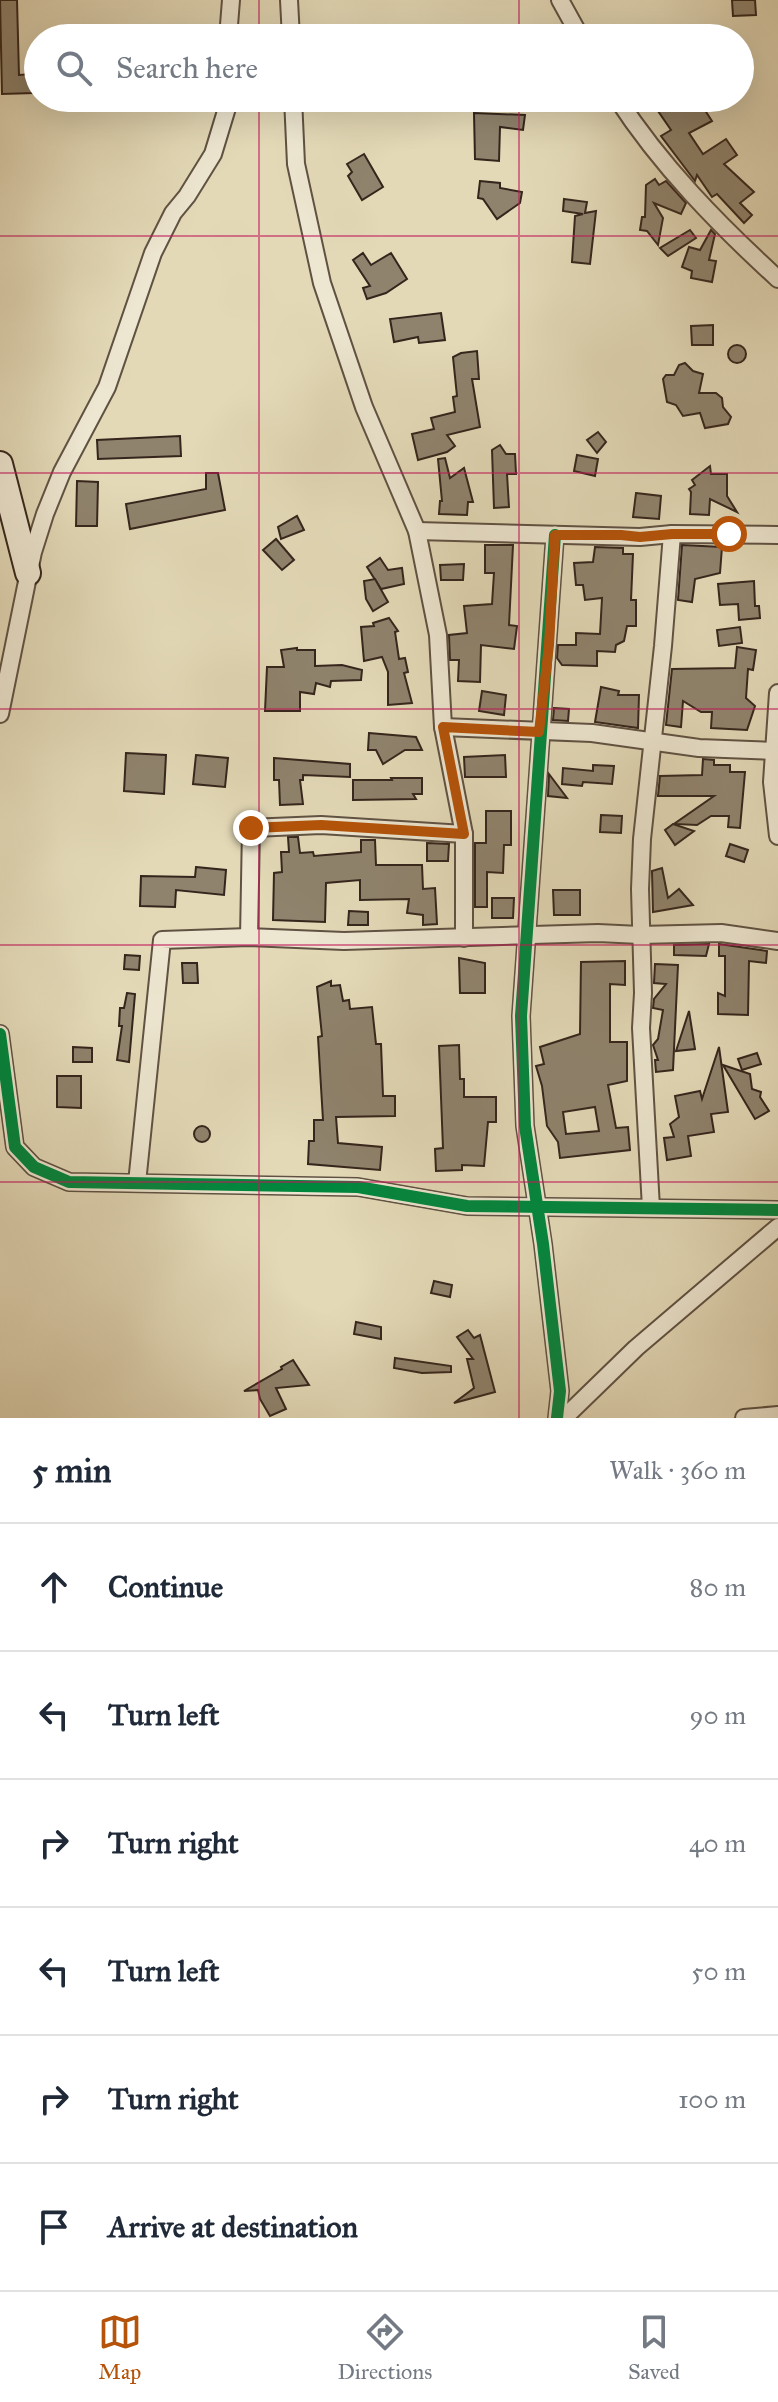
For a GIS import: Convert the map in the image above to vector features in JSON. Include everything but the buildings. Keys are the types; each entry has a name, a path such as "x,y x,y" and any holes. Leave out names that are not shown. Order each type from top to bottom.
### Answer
{"street":[{"path":"229,24 231,0"},
{"path":"289,0 290,24"},
{"path":"560,0 573,24"},
{"path":"0,714 28,573 45,514 62,472 107,387 153,253 173,213 213,154 226,112"},
{"path":"294,112 296,164 322,283 364,407 417,531 438,635 443,727 464,834 464,938"},
{"path":"627,112 659,156 720,225 778,279"},
{"path":"0,464 28,573"},
{"path":"417,531 640,537 672,534 778,535"},
{"path":"651,1208 641,1028 642,839 654,742 672,534"},
{"path":"555,535 521,1016 525,1126 560,1391 557,1418"},
{"path":"778,693 772,782 778,836"},
{"path":"443,727 592,733 699,748 775,751"},
{"path":"249,937 251,828 321,825 464,834"},
{"path":"137,1183 162,940 249,937 344,941 527,934 721,933 778,941"},
{"path":"0,1034 15,1147 34,1167 69,1182 358,1187 467,1206 778,1210"},
{"path":"564,1418 636,1348 778,1227"},
{"path":"744,1418 778,1415"}],"cycle path":[{"path":"555,535 521,1016 525,1126 560,1391 557,1418"},
{"path":"0,1034 15,1147 34,1167 69,1182 358,1187 467,1206 778,1210"}],"route":[{"path":"251,828 321,825 464,834 443,727 539,732 549,645 555,535 640,537 729,534"}]}
